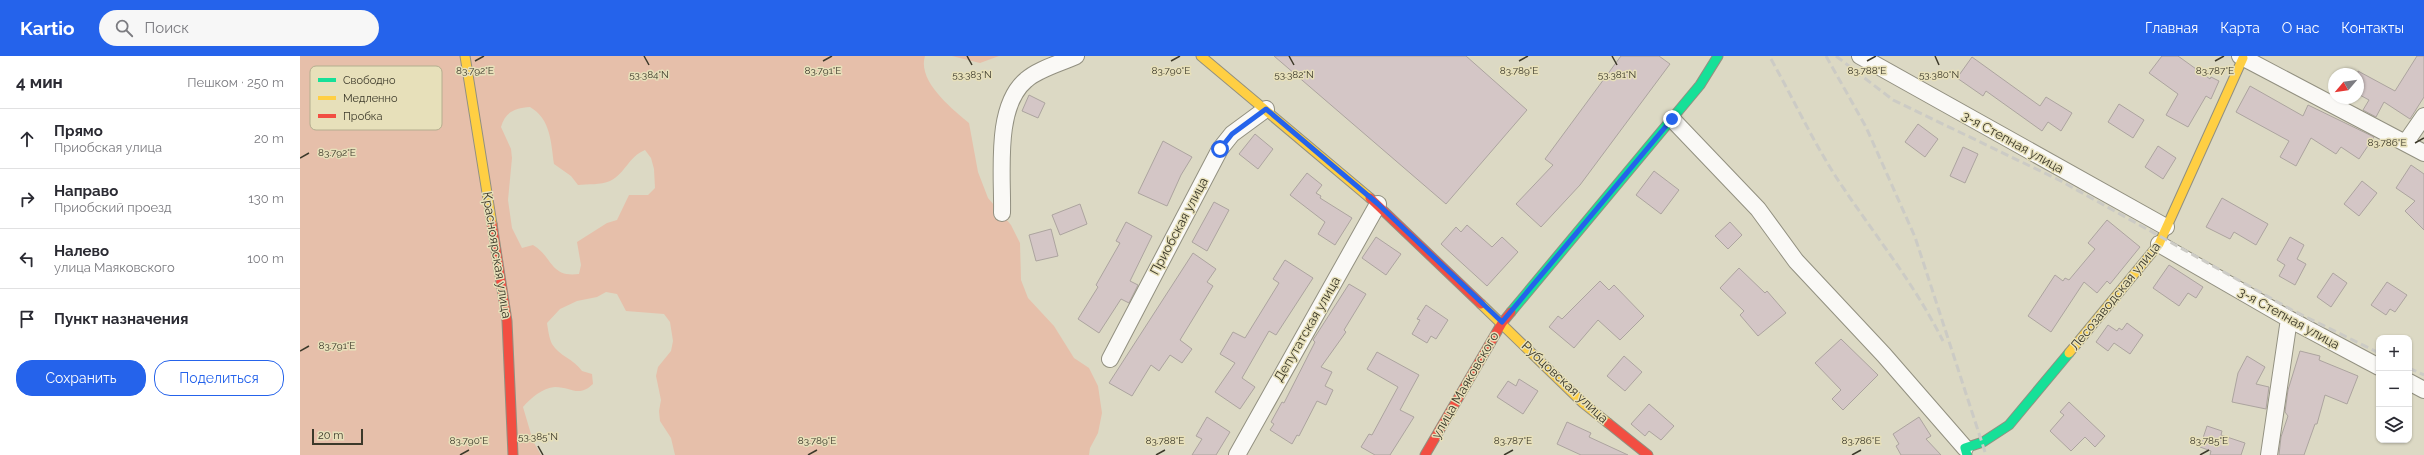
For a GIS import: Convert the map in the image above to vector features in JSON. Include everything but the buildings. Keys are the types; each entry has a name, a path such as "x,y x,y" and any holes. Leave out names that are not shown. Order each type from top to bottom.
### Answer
{"street":[{"name":"Красноярская улица","path":"465,56 507,321 513,455"},
{"path":"1002,213 1004,118 1013,94 1026,79 1076,56"},
{"name":"Рубцовская улица","path":"1201,56 1378,204 1502,322 1583,403 1648,455"},
{"name":"улица Маяковского","path":"1425,455 1502,322 1700,85 1718,56"},
{"name":"3-я Степная улица","path":"1860,56 2166,227"},
{"path":"2242,57 2406,142 2424,153"},
{"name":"Лесозаводская улица","path":"1966,452 2009,425 2159,244 2242,57"},
{"name":"Приобская улица","path":"1110,358 1220,149 1232,134 1266,109"},
{"path":"2406,142 2424,116"},
{"path":"1672,119 1758,209 1796,262 1884,355 1966,452"},
{"name":"Депутатская улица","path":"1237,455 1378,204"},
{"name":"3-я Степная улица","path":"2159,244 2289,319 2376,365"},
{"path":"2269,455 2289,319"},
{"path":"2412,384 2424,390"}],"shaded area":[{"path":"300,56 925,56 924,65 926,75 931,84 945,102 969,123 978,172 988,198 1011,225 1020,243 1021,280 1028,298 1054,326 1074,358 1089,368 1098,386 1102,413 1098,433 1090,448 1089,455 675,455 671,438 660,421 659,411 661,400 656,376 658,367 671,351 673,341 670,322 664,314 626,311 617,294 606,292 597,297 577,301 560,309 547,323 550,339 555,348 562,355 575,363 582,371 592,374 593,384 588,388 579,391 561,387 546,389 533,397 523,407 533,441 541,455 300,455","holes":["530,107 542,118 549,132 554,164 571,176 578,185 598,184 610,181 620,174 639,153 645,150 651,158 654,169 655,188 648,195 629,195 617,220 607,223 577,242 581,265 579,274 562,273 557,270 545,255 533,245 522,248 512,228 508,200 512,158 511,149 501,127 508,114 520,108"]},
{"path":"952,56 999,56 980,63"}],"railway":[{"path":"1826,56 1866,127 1915,237 1986,455"},
{"path":"1836,56 1893,100 2059,180 2292,310 2376,352"},
{"path":"1771,59 1813,137 1840,183 1920,299 1943,341"},
{"path":"2412,369 2424,375"}],"traffic: fast":[{"path":"1511,312 1700,85 1718,56"},
{"path":"1967,455 1965,448 1983,442 2009,425 2069,353"}],"traffic: slow":[{"path":"465,56 492,224"},
{"path":"1201,56 1370,198"},
{"path":"2069,353 2159,244 2243,58"},
{"path":"1481,304 1583,403 1608,423"}],"traffic: jam":[{"path":"1370,198 1481,304"},
{"path":"492,224 507,321 513,455"},
{"path":"1425,455 1502,323 1511,312"},
{"path":"1608,423 1648,455"}],"route":[{"path":"1220,149 1232,134 1266,109 1378,204 1502,322 1672,119"}]}
